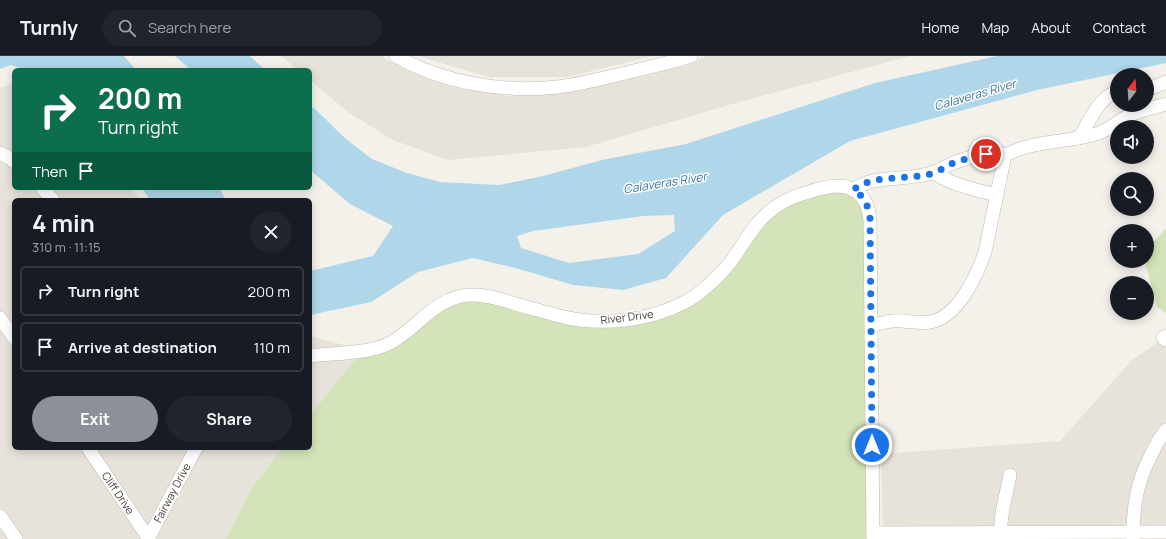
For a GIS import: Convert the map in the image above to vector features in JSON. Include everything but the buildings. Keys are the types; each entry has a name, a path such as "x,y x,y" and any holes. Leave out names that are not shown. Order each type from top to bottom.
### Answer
{"street":[{"path":"396,56 433,72 462,81 504,88 534,89 582,83 691,56"},
{"path":"1154,87 1166,82"},
{"path":"1079,138 1102,101 1110,95"},
{"path":"1004,156 1014,150 1032,145 1097,134 1129,116 1166,104"},
{"path":"0,153 12,160"},
{"path":"1004,156 996,153 986,154 952,164 934,173 906,178 882,180 858,186 857,192 865,200 869,209 870,218 872,536 1133,535 1166,532"},
{"path":"878,324 892,321 922,323 932,322 952,311 961,300 980,267 985,252 1004,156"},
{"path":"934,173 958,185 997,195"},
{"name":"River Drive","path":"312,356 380,347 412,327 435,307 460,296 470,295 494,298 556,315 585,320 615,321 655,314 682,304 702,290 729,263 757,224 779,205 804,193 828,187 848,187 857,192"},
{"path":"44,190 51,198"},
{"path":"0,318 12,335"},
{"path":"1133,535 1134,512 1143,470 1166,430"},
{"name":"Cliff Drive","path":"89,450 149,539"},
{"name":"Fairway Drive","path":"149,539 195,450"},
{"path":"1001,536 1004,504 1010,475"},
{"path":"0,516 16,539"}],"shaded area":[{"path":"281,56 382,56 387,60 445,84 507,96 574,92 690,65 706,56 910,56 732,104 586,147 448,160 393,140 348,112 312,82 312,68 296,68"},
{"path":"418,56 653,56 567,77 488,77"},
{"path":"12,84 12,190 132,190 138,198 12,198 12,450 281,450 253,486 226,539 0,539 0,88"},
{"path":"312,337 363,350 312,413"},
{"path":"1166,337 1166,539 883,539 881,454 1060,441 1132,360"}],"green space":[{"path":"848,187 865,200 872,539 226,539 253,486 281,450 312,450 312,413 363,350 390,342 461,296 579,320 655,314 702,290 779,205"},
{"path":"1166,228 1166,313 1157,307 1154,296 1154,276 1149,276 1147,268 1154,268 1154,241"}],"water":[{"path":"0,56 124,56 134,68 21,68 11,65 0,69"},
{"path":"175,56 250,56 263,68 189,68"},
{"name":"Calaveras River","path":"997,56 1166,56 1166,63 1142,68 1110,68 1110,75 1037,90 850,141 723,215 666,278 623,290 573,285 519,269 473,258 418,272 371,302 312,315 312,271 373,256 393,226 350,204 312,172 312,107 346,139 372,159 407,173 440,182 499,185 543,176 602,160 686,144 875,83","holes":["674,215 675,231 638,254 569,263 521,248 517,236 533,231 643,216"]},
{"path":"143,190 220,190 225,198 149,198"}],"route":[{"path":"872,445 870,218 869,209 865,200 860,193 853,190 858,186 867,183 934,173 952,164 986,154"}]}
